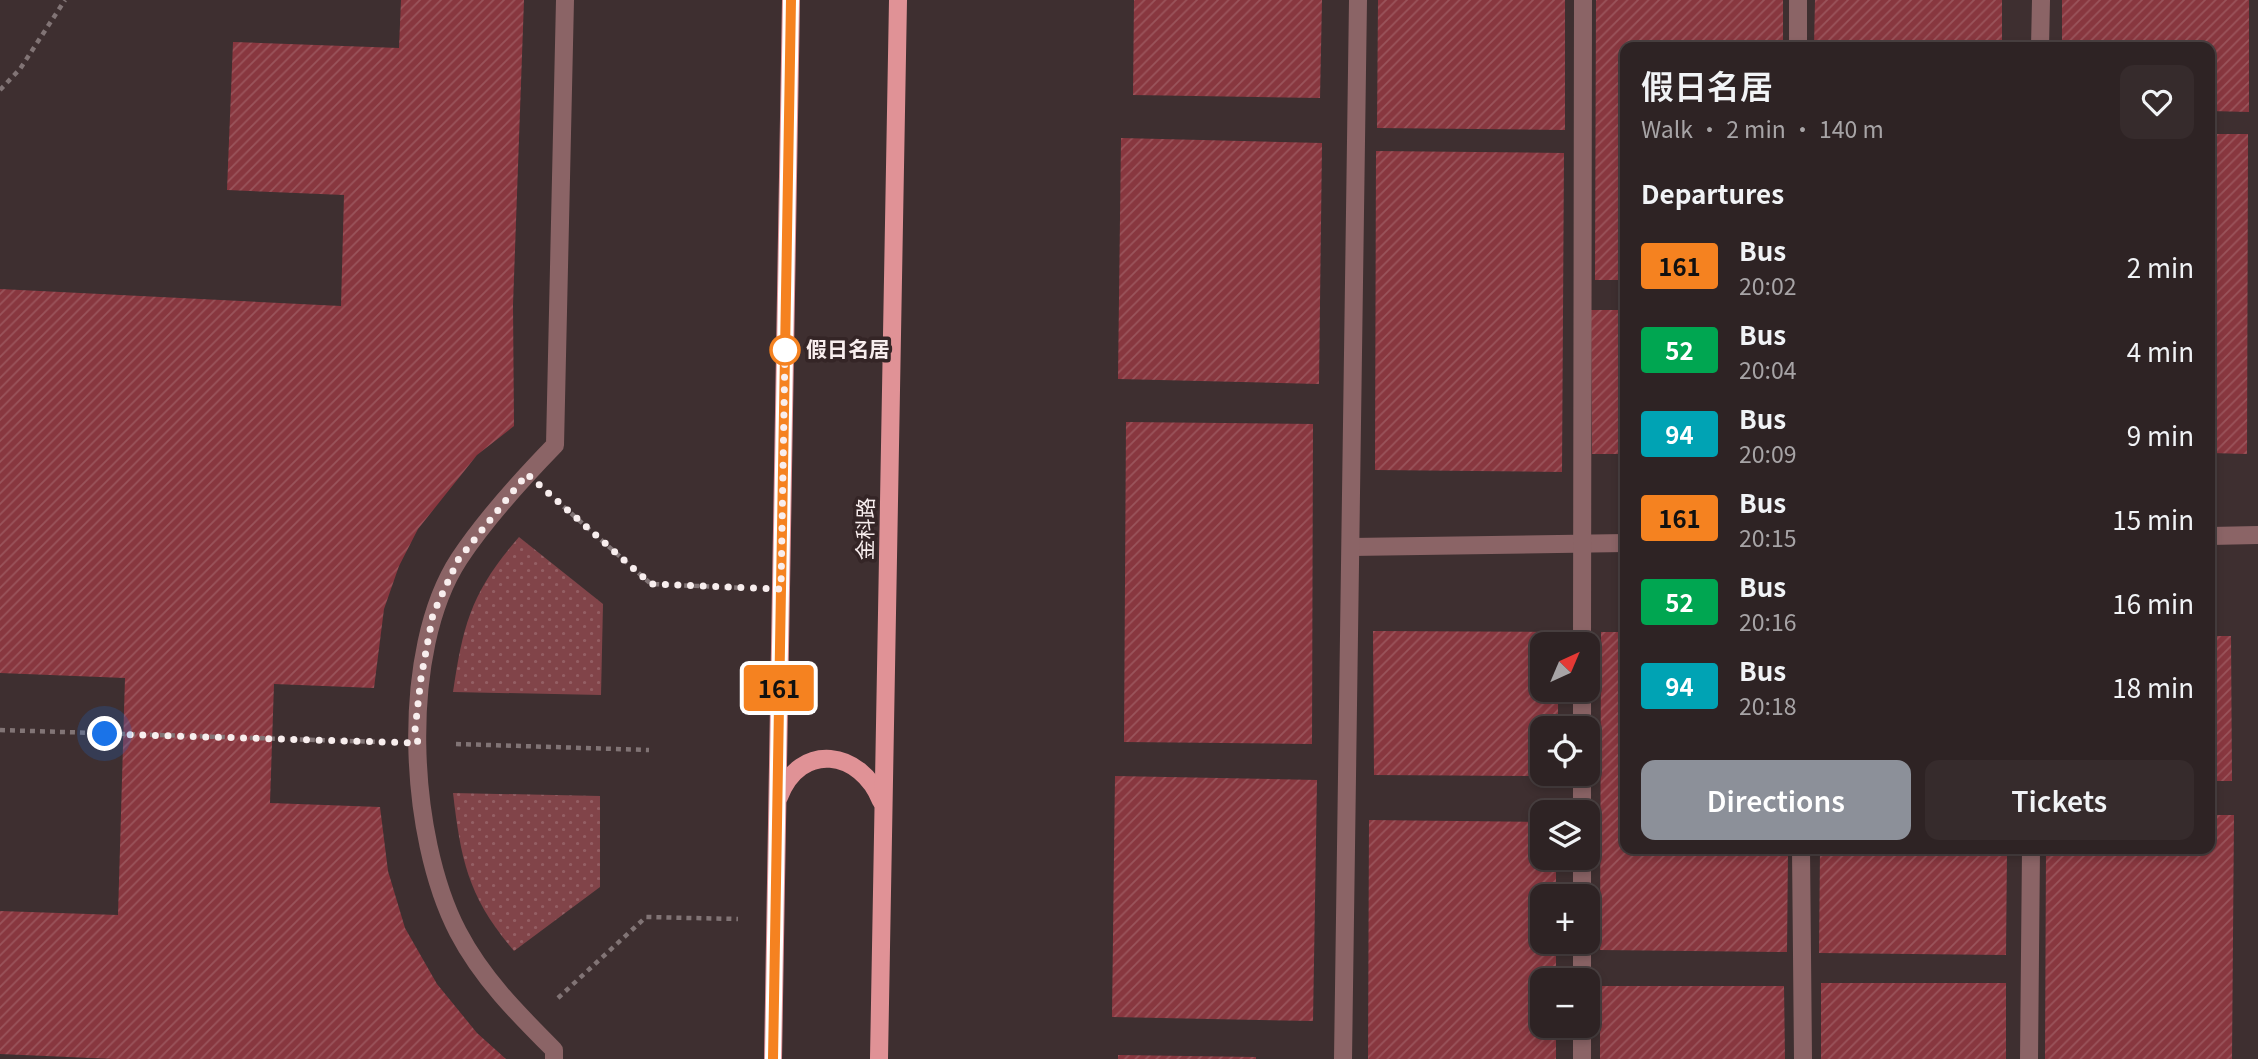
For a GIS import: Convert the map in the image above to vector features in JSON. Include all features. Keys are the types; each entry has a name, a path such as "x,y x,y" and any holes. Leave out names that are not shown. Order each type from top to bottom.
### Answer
{"main road":[{"path":"773,1059 791,0"},
{"name":"金科路","path":"879,1059 898,0"},
{"path":"776,811 787,779 814,761 830,758 864,771 875,784 883,815"}],"lane":[{"path":"554,1059 554,1050 491,986 457,931 436,874 422,813 415,730 433,614 458,560 527,474 555,445 565,0"},
{"path":"1343,1059 1358,0"},
{"path":"1582,632 1583,0"},
{"path":"1798,0 1798,42"},
{"path":"2040,42 2041,0"},
{"path":"2215,536 2258,535"},
{"path":"1351,547 1620,543"},
{"path":"1801,854 1803,1059"},
{"path":"2029,1059 2031,854"},
{"path":"1582,1038 1582,1059"}],"path":[{"path":"0,90 20,69 65,0"},
{"path":"527,474 651,584 781,589"},
{"path":"0,730 649,750"},
{"path":"529,1025 646,917 775,920"}],"shaded area":[{"path":"519,537 603,604 601,695 453,692 461,646 472,609 490,574"},
{"path":"453,793 600,796 600,887 514,951 486,913 469,877 459,839"}],"building":[{"path":"401,0 524,0 513,305 514,426 477,455 418,529 399,566 384,609 374,688 274,684 270,803 380,807 388,871 405,928 437,984 477,1033 506,1059 114,1059 0,1054 0,911 118,915 125,678 0,673 0,289 341,306 344,195 227,190 233,42 399,48"},
{"path":"1134,0 1322,0 1320,98 1133,95"},
{"path":"1378,0 1565,0 1565,130 1377,128"},
{"path":"1596,0 1783,0 1783,42 1620,42 1620,280 1595,280"},
{"path":"1815,0 2002,0 2002,42 1814,42"},
{"path":"2062,0 2249,0 2249,112 2215,111 2215,42 2062,42"},
{"path":"2215,134 2248,134 2247,454 2215,453"},
{"path":"1121,138 1322,143 1319,384 1118,379"},
{"path":"1376,151 1564,153 1562,472 1375,470"},
{"path":"1591,310 1620,310 1620,454 1592,454"},
{"path":"1126,422 1313,424 1312,744 1124,742"},
{"path":"1373,631 1558,632 1530,632 1530,702 1558,702 1558,716 1530,716 1530,776 1374,775"},
{"path":"1601,632 1620,632 1620,854 1788,854 1787,952 1600,950"},
{"path":"2215,636 2231,636 2232,781 2215,781"},
{"path":"1115,776 1317,780 1313,1021 1112,1017"},
{"path":"2215,815 2234,815 2232,1059 2045,1059 2046,854 2215,854"},
{"path":"1369,820 1530,822 1530,870 1556,870 1556,884 1530,884 1530,954 1556,954 1556,968 1530,968 1530,1038 1556,1038 1556,1059 1368,1059"},
{"path":"1820,854 2007,854 2006,955 1819,953"},
{"path":"1821,983 2006,983 2006,1059 1821,1059"},
{"path":"1600,986 1784,986 1785,1059 1600,1059"},
{"path":"1118,1055 1256,1057 1256,1059 1118,1059"}],"bus line":[{"name":"161","path":"773,1059 791,0"}],"place":[{"name":"假日名居","path":"785,350"}],"route":[{"path":"105,734 418,743 415,730 421,678 433,614 458,560 527,474 651,584 781,589 785,350"}]}
